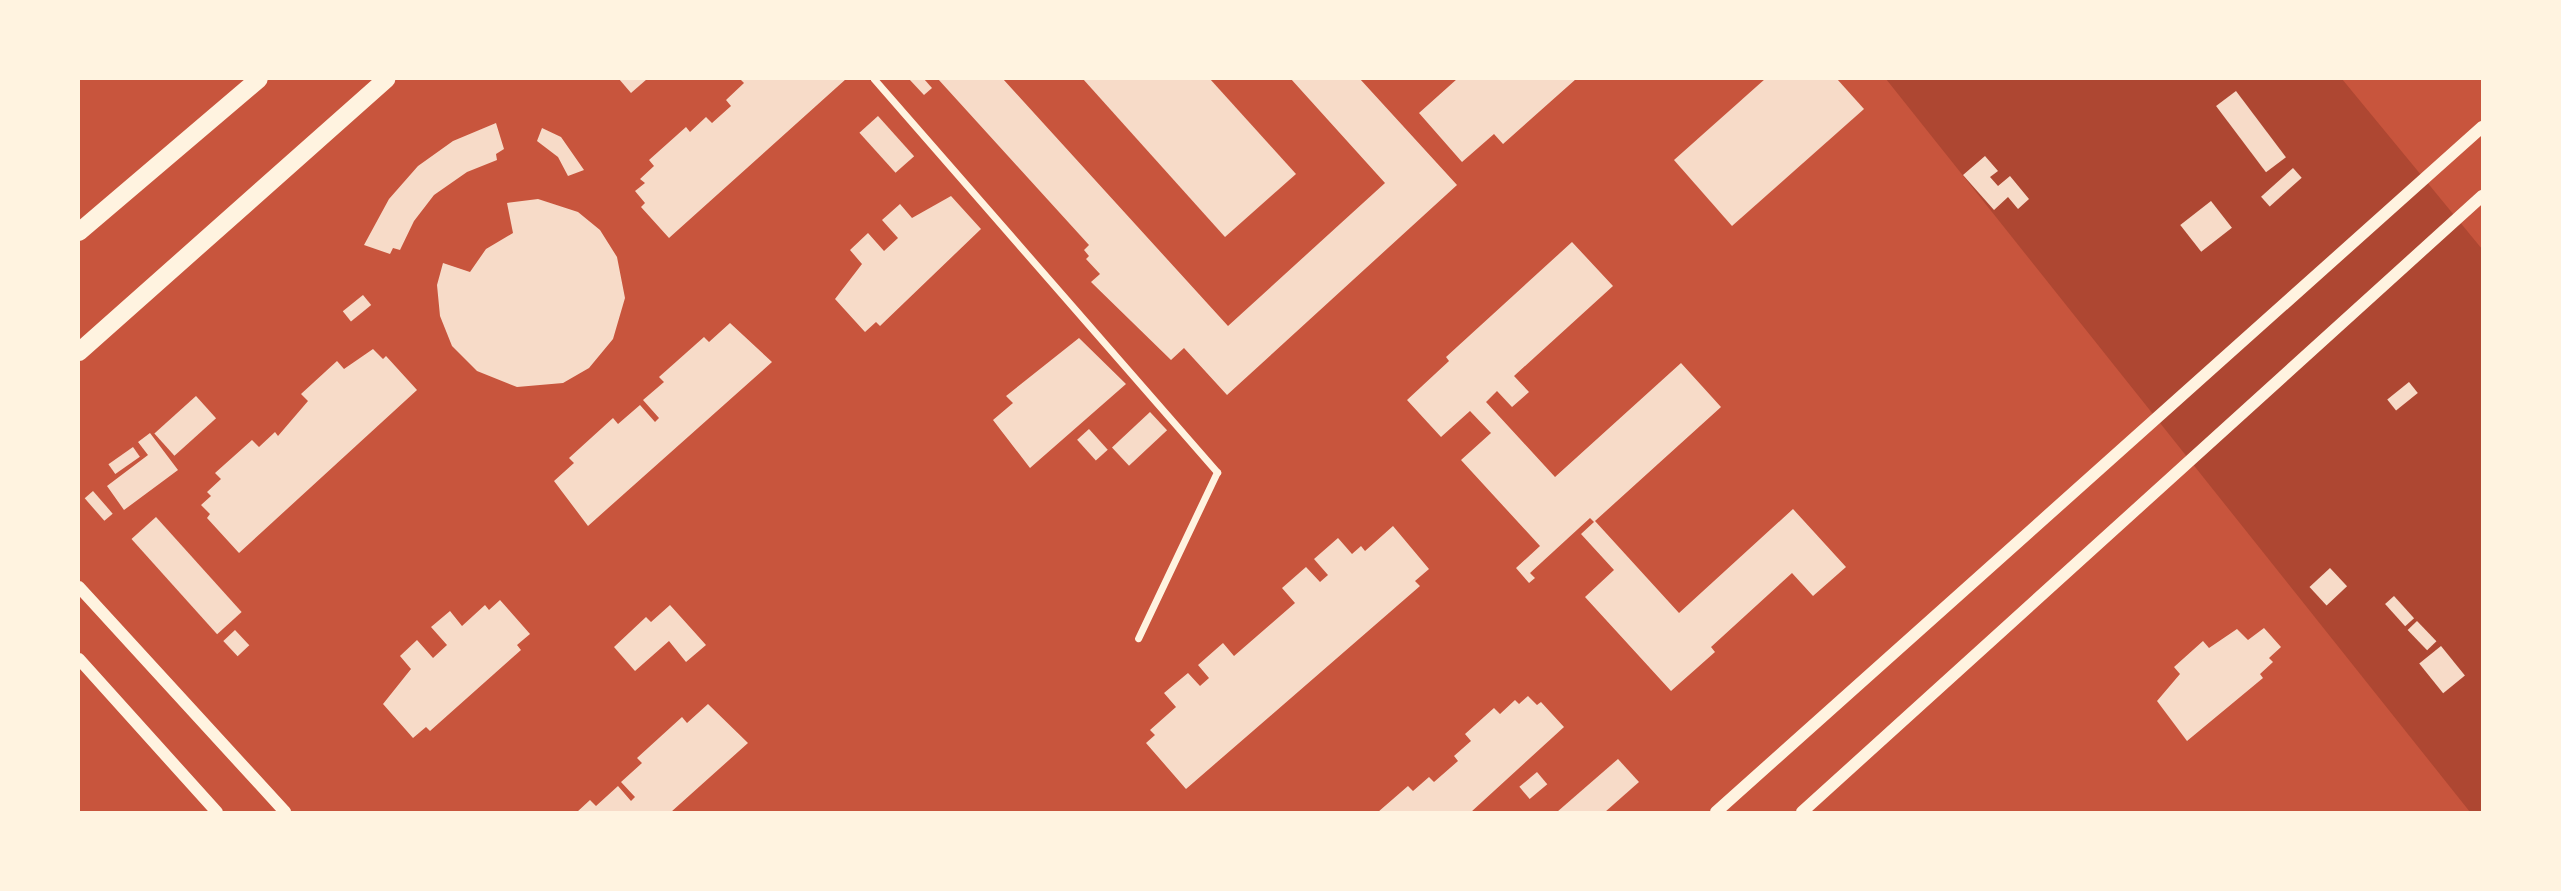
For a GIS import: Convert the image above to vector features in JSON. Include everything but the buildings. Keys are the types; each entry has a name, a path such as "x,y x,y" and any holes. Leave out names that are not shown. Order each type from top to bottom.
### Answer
{"main road":[{"path":"79,232 259,79"},
{"path":"79,352 386,79"}],"street":[{"path":"874,79 1217,472 1138,638"},
{"path":"1716,812 2482,127"},
{"path":"1802,812 2482,196"},
{"path":"79,587 285,812"},
{"path":"79,659 217,812"}],"shaded area":[{"path":"1886,79 2342,79 2482,249 2482,812 2470,812"}]}
